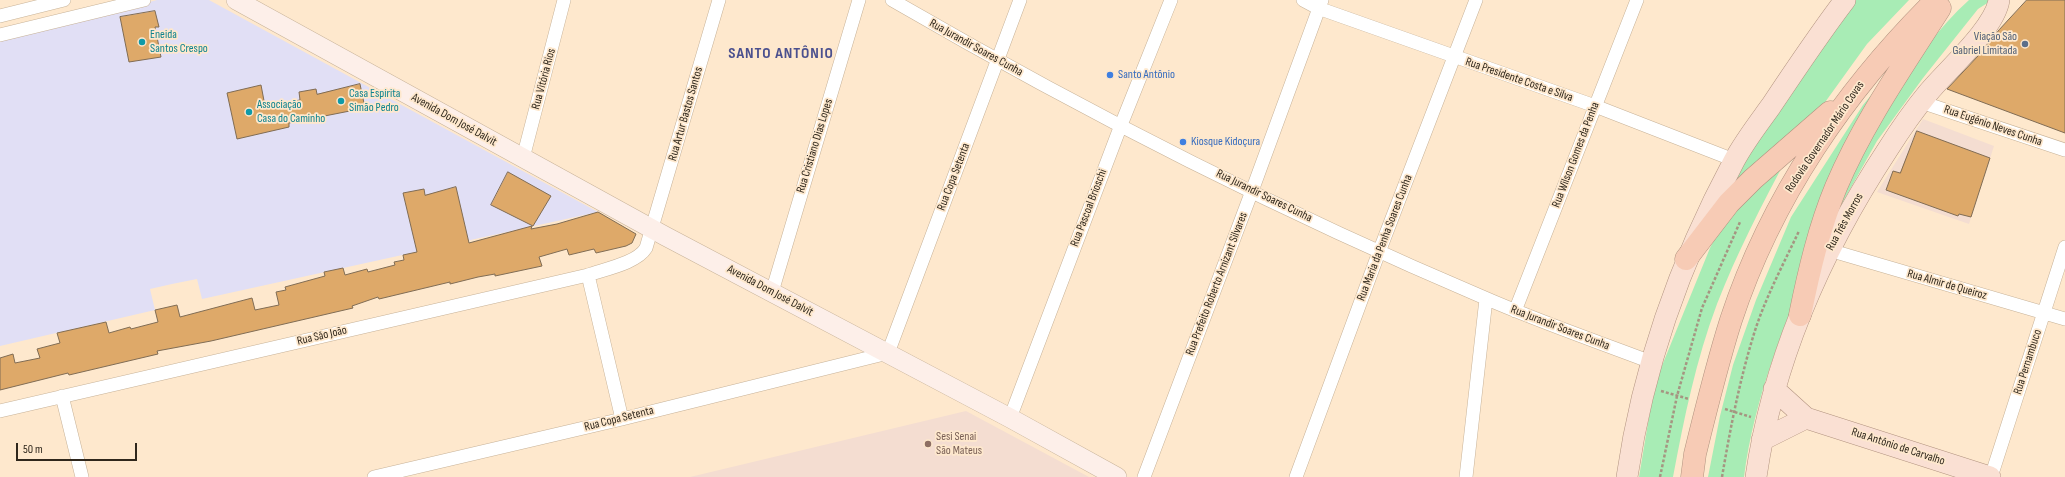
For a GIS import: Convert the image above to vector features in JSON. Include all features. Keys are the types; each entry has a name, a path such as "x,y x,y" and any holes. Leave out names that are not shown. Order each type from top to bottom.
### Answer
{"highway":[{"name":"Rodovia Governador Mário Covas","path":"1692,477 1695,454 1731,319 1756,254 1772,220 1800,169 1853,93 1903,32 1936,0"},
{"path":"1800,315 1818,236 1836,186 1862,133 1945,0"},
{"path":"1686,259 1729,203 1753,179 1853,93"}],"main road":[{"path":"1627,477 1633,438 1651,362 1686,259 1734,160 1822,30 1845,0"},
{"name":"Rua Três Morros","path":"1756,477 1762,440 1774,389 1800,315 1829,250 1846,217 1888,149 1921,102 1986,29 1999,0"},
{"name":"Rua Antônio de Carvalho","path":"1774,389 1806,418 1991,477"},
{"path":"1762,440 1806,418"}],"street":[{"path":"0,16 64,0"},
{"path":"0,35 144,0"},
{"name":"Avenida Dom José Dalvit","path":"236,0 652,229 1010,418 1117,477"},
{"name":"Rua Vitória Rios","path":"523,158 564,0"},
{"name":"Rua Artur Bastos Santos","path":"652,229 719,0"},
{"name":"Rua Cristiano Dias Lopes","path":"772,292 859,0"},
{"name":"Rua Jurandir Soares Cunha","path":"892,0 998,61 1121,125 1252,191 1379,252 1515,311 1651,362"},
{"name":"Rua Copa Setenta","path":"374,477 622,419 888,353 1020,0"},
{"name":"Rua Pascoal Brioschi","path":"1010,418 1121,125 1171,0"},
{"name":"Rua Presidente Costa e Silva","path":"1303,0 1320,4 1454,58 1595,106 1734,160"},
{"name":"Rua Maria da Penha Soares Cunha","path":"1296,477 1379,252 1476,0"},
{"name":"Rua Wilson Gomes da Penha","path":"1515,311 1637,0"},
{"name":"Rua Prefeito Roberto Arnizant Silvares","path":"1144,477 1252,191 1320,4"},
{"name":"Rua Eugênio Neves Cunha","path":"1921,102 2065,150"},
{"name":"Rua São João","path":"0,411 588,275 634,259 642,254 652,229"},
{"name":"Rua Pernambuco","path":"1991,477 2065,247"},
{"name":"Rua Almir de Queiroz","path":"1829,250 2044,312 2065,320"},
{"path":"588,275 622,419"},
{"path":"1466,477 1486,299"},
{"path":"62,396 82,477"}],"path":[{"path":"1660,477 1677,396 1702,308 1742,217"},
{"path":"1722,477 1734,412 1753,336 1775,282 1799,231"}],"shaded area":[{"path":"157,0 209,0 598,212 202,299 197,279 172,284 150,289 155,310 0,346 0,40"},
{"path":"1923,119 1994,146 1969,224 1877,192"},
{"name":"Sesi Senai São Mateus","path":"966,411 1089,477 690,477"}],"green space":[{"path":"1856,0 1909,0 1867,44 1818,112 1732,185 1751,151"},
{"path":"1969,0 1992,0 1978,9 1923,78 1877,141 1831,223 1835,205 1878,123 1910,70 1947,22"},
{"path":"1887,76 1781,335 1755,419 1744,477 1708,477 1720,416 1733,365 1756,300 1791,217 1863,105"},
{"path":"1788,156 1750,229 1717,304 1691,389 1673,477 1639,477 1651,405 1659,373 1710,248 1725,218"}],"building":[{"name":"Viação São Gabriel Limitada","path":"2027,0 2065,0 2065,133 1947,89"},
{"name":"Eneida Santos Crespo","path":"155,11 159,27 155,27 161,57 129,62 120,17"},
{"path":"360,84 365,108 289,123 289,127 237,139 227,93 261,85 265,106 300,100 299,92 316,89 317,94"},
{"path":"1917,131 1990,158 1971,217 1959,214 1958,216 1886,190 1893,171 1900,173"},
{"path":"508,172 551,196 533,226 491,205"},
{"path":"456,187 469,243 532,226 531,229 557,224 598,212 636,234 632,243 626,246 596,253 594,249 569,255 567,249 539,257 542,266 495,276 495,274 478,277 450,284 450,282 379,299 378,297 352,306 353,308 211,341 157,351 158,354 69,375 68,373 0,390 0,358 13,354 15,363 40,358 37,349 60,343 57,333 106,322 109,333 130,327 131,329 158,322 155,310 177,305 180,317 252,298 255,310 279,305 276,292 286,290 285,287 325,276 324,272 343,268 345,275 367,269 368,272 395,265 394,262 404,260 403,255 417,252 403,193 424,189 425,195"}],"place":[{"name":"Eneida Santos Crespo","path":"142,42"},
{"name":"Viação São Gabriel Limitada","path":"2025,44"},
{"name":"Santo Antônio","path":"1110,75"},
{"name":"Casa Espírita Simão Pedro","path":"341,101"},
{"name":"Associação Casa do Caminho","path":"249,112"},
{"name":"Kiosque Kidoçura","path":"1183,142"},
{"name":"Sesi Senai São Mateus","path":"928,444"}],"district":[{"name":"SANTO ANTÔNIO","path":"781,54"}]}
